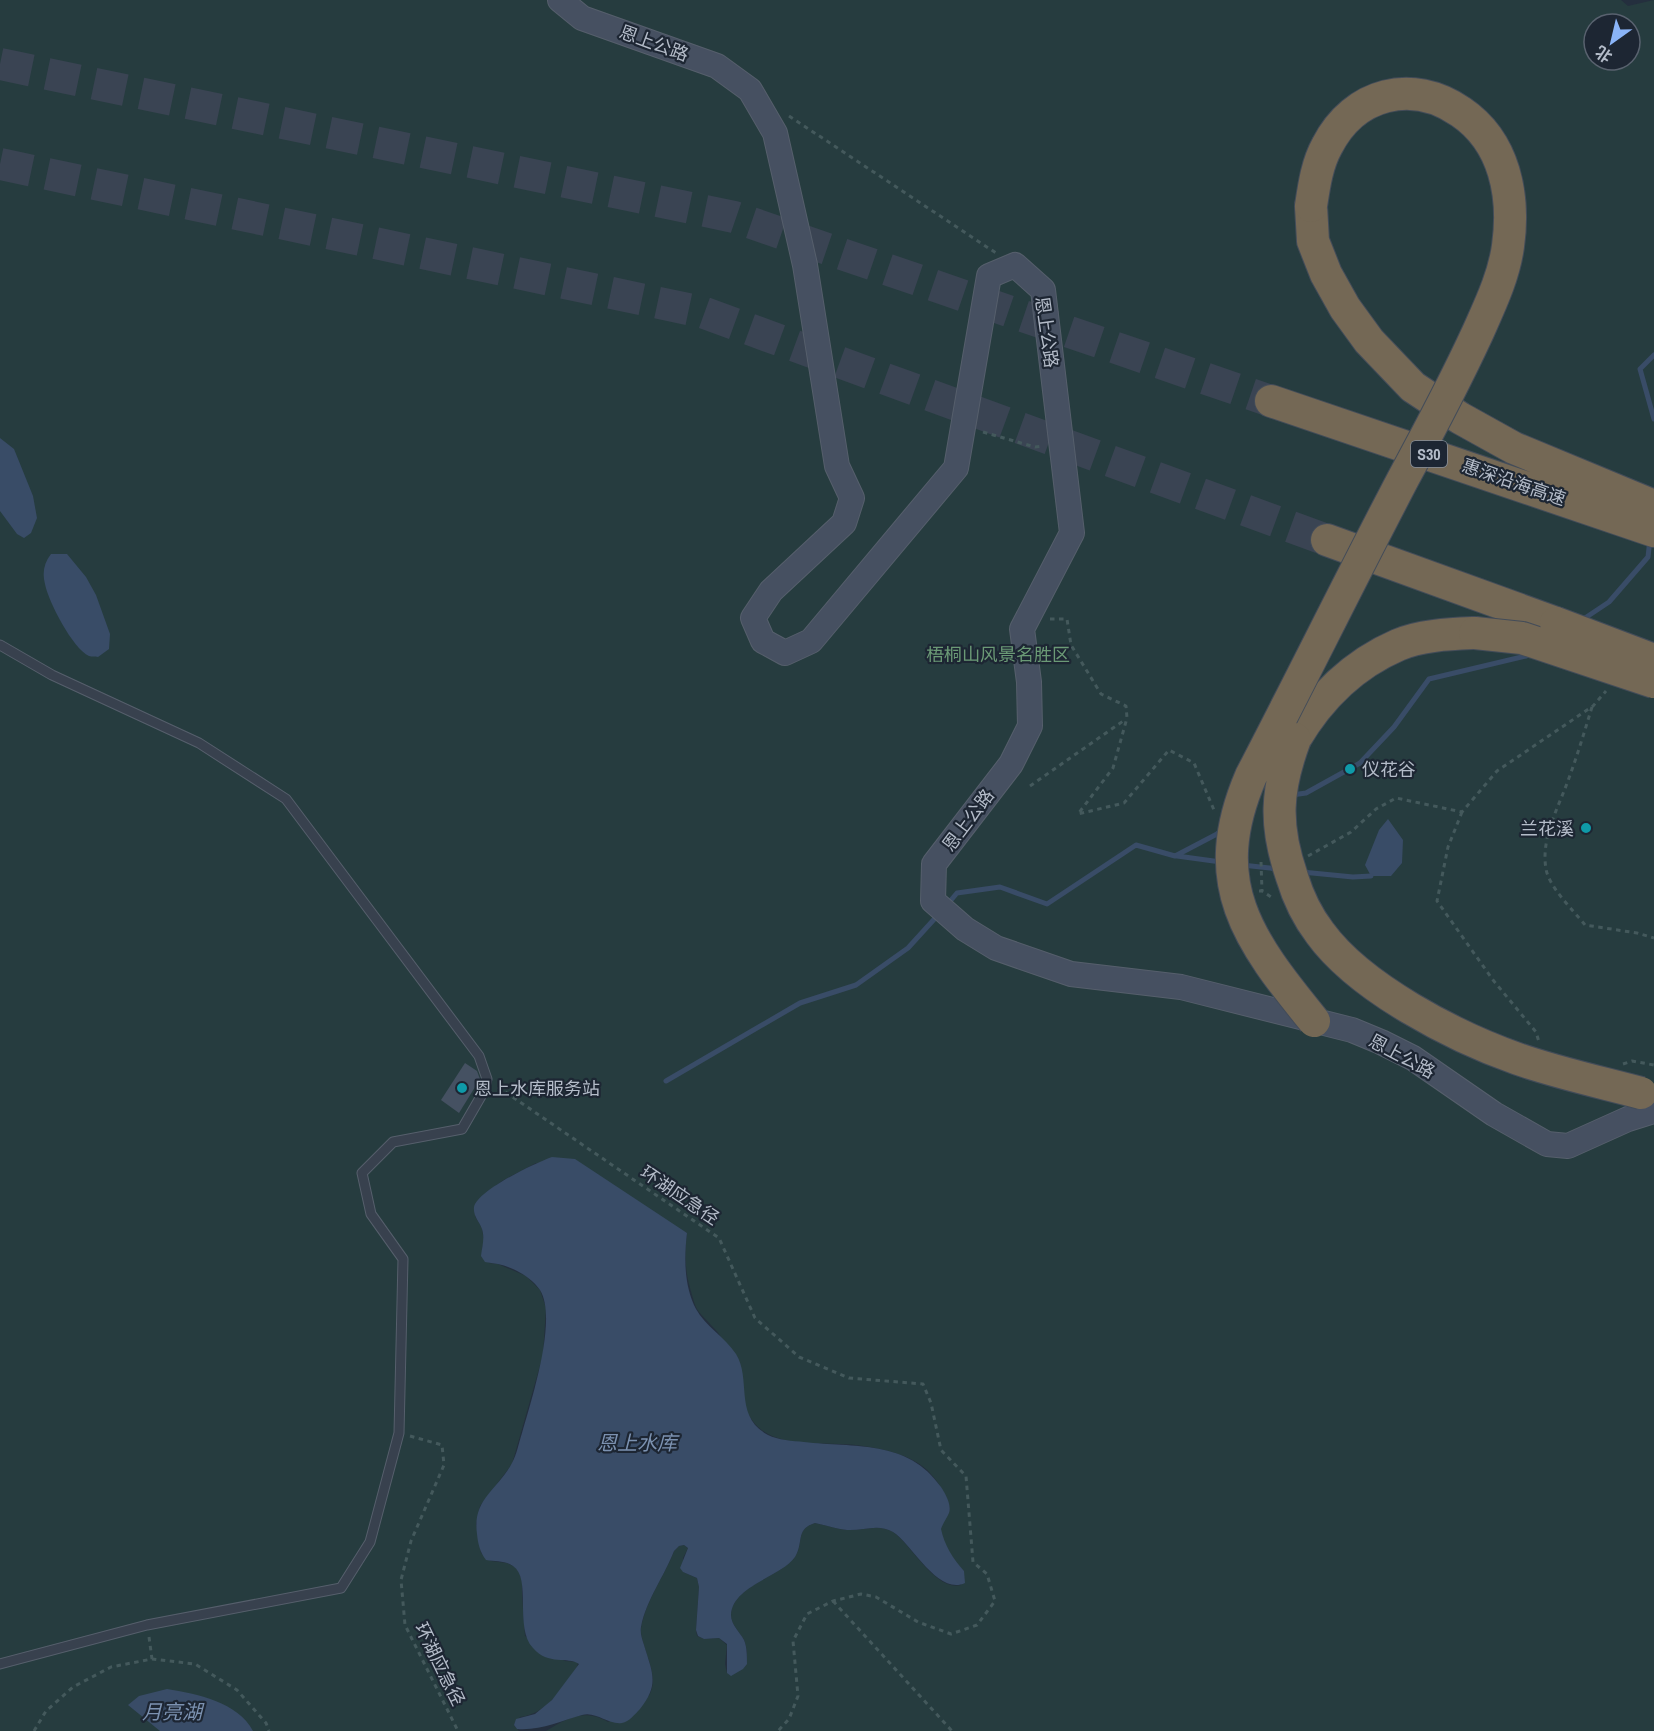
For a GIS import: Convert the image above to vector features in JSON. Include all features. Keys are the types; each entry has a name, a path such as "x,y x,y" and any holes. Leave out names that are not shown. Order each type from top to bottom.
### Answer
{"highway":[{"path":"1314,1021 1261,951 1248,928 1232,877 1231,851 1234,824 1251,776 1462,368 1500,279 1508,249 1511,218 1508,188 1503,169 1488,137 1470,118 1447,102 1424,95 1402,93 1362,106 1346,118 1325,148 1316,176 1311,206 1313,241 1330,282 1345,308 1369,341 1413,387 1460,418 1594,496 1654,506"},
{"name":"惠深沿海高速","path":"1271,401 1594,496 1654,531"},
{"path":"1327,540 1556,622 1654,660"},
{"path":"1650,1100 1518,1059 1474,1041 1410,1008 1370,980 1345,960 1320,934 1304,908 1285,857 1279,825 1284,768 1295,739 1308,716 1333,689 1361,665 1400,644 1444,635 1475,633 1522,638 1654,682"}],"street":[{"name":"恩上公路","path":"560,0 582,18 717,66 750,90 775,133 805,265 837,466 852,498 844,522 771,591 753,618 763,641 785,653 811,641 956,468 989,276 1015,265 1043,290 1072,533 1022,629 1029,682 1030,726 1011,764 934,864 933,901 965,929 996,948 1071,974 1181,987 1352,1030 1413,1058 1494,1114 1547,1144 1568,1146 1628,1119 1650,1100"}],"lane":[{"path":"0,645 52,675 199,743 286,799 479,1056 487,1079 484,1091 462,1130 393,1142 362,1173 371,1214 403,1259 399,1433 370,1542 341,1588 147,1625 0,1664"}],"path":[{"path":"781,110 1015,265"},
{"path":"965,419 979,431 998,438 1035,447 1062,445"},
{"path":"1046,618 1067,619 1071,645 1101,694 1126,706 1127,718 1113,768 1078,814 1124,803 1169,750 1194,763 1218,819"},
{"path":"1539,1042 1536,1032 1493,980 1437,901 1448,847 1462,812 1497,771 1593,706 1609,688"},
{"path":"1593,706 1566,786 1553,815 1546,844 1546,870 1554,889 1585,926 1637,933 1654,938"},
{"path":"1030,786 1127,718"},
{"path":"1299,855 1309,856 1351,832 1376,809 1396,798 1462,812"},
{"path":"1261,859 1262,891"},
{"name":"环湖应急径","path":"487,1079 719,1238 755,1318 799,1357 849,1378 923,1384 931,1403 941,1450 966,1476 973,1562 987,1574 995,1601 977,1625 951,1634 918,1622 876,1597 861,1594 833,1601 807,1614 793,1641 798,1696 789,1719 778,1731"},
{"name":"环湖应急径","path":"399,1433 442,1445 444,1466 411,1541 401,1580 405,1625 458,1731"},
{"path":"833,1601 952,1731"},
{"path":"147,1625 152,1659"},
{"path":"34,1731 46,1711 73,1686 111,1667 152,1659 195,1664 237,1690 266,1723 269,1731"}],"green space":[{"name":"梧桐山风景名胜区","path":"0,0 1621,0 1628,6 1654,0 1654,1731 546,1731 576,1716 592,1716 608,1722 632,1710 647,1698 653,1682 642,1638 643,1618 674,1551 679,1546 684,1545 688,1548 683,1558 683,1572 697,1578 699,1587 697,1636 704,1639 719,1638 727,1645 725,1664 727,1673 747,1663 745,1643 731,1619 733,1605 748,1589 788,1564 795,1557 802,1533 815,1523 847,1530 887,1529 900,1538 933,1574 952,1585 961,1585 964,1571 948,1551 942,1539 942,1523 949,1512 946,1495 920,1464 897,1453 871,1447 788,1441 762,1430 752,1420 743,1401 727,1349 695,1304 686,1264 687,1233 536,1163 502,1181 479,1199 475,1216 482,1228 484,1241 482,1249 489,1263 498,1264 526,1276 540,1290 546,1308 543,1355 512,1464 480,1506 476,1524 481,1553 491,1561 507,1563 515,1567 519,1572 522,1580 525,1636 565,1661 578,1662 572,1675 553,1699 538,1711 520,1717 514,1725 519,1731 0,1731"}],"water":[{"path":"0,438 14,449 33,496 37,518 31,533 24,538 17,534 0,511"},
{"path":"51,554 67,554 86,577 96,595 110,634 109,649 98,657 89,656 76,644 62,624 51,601 47,592 44,568"},
{"path":"1388,819 1403,840 1402,863 1391,876 1371,876 1365,865 1379,830"},
{"name":"恩上水库","path":"552,1157 575,1159 687,1233 686,1272 692,1300 704,1321 736,1354 741,1364 747,1408 750,1418 757,1427 768,1435 781,1439 861,1446 896,1453 913,1461 928,1472 941,1487 949,1503 950,1510 941,1529 950,1551 964,1571 965,1583 955,1585 935,1576 900,1538 887,1529 847,1530 815,1523 802,1533 798,1552 788,1564 748,1589 733,1605 731,1619 745,1643 747,1664 731,1676 727,1673 727,1644 719,1638 704,1639 698,1636 696,1630 699,1587 697,1578 683,1572 680,1568 688,1548 684,1545 679,1546 674,1551 643,1617 641,1636 650,1663 652,1685 640,1709 622,1723 587,1714 542,1727 517,1729 514,1725 516,1719 535,1714 552,1700 579,1664 545,1657 533,1648 527,1639 519,1572 507,1563 486,1560 479,1545 476,1522 478,1512 487,1495 506,1472 515,1456 541,1360 546,1320 545,1303 536,1285 516,1270 504,1265 485,1262 481,1256 483,1232 475,1216 474,1207 485,1193 496,1185"},
{"name":"月亮湖","path":"167,1689 203,1697 227,1706 246,1721 253,1731 160,1731 128,1705 139,1696"}],"building":[{"name":"恩上水库服务站","path":"465,1063 477,1071 480,1079 459,1113 441,1100"}],"waterway":[{"path":"1654,355 1640,369 1654,419"},
{"path":"1582,620 1609,602 1648,557 1650,539"},
{"path":"1292,795 1306,793 1360,763 1394,727 1429,679 1531,653"},
{"path":"946,906 957,893 1000,887 1047,904 1136,845 1175,856 1224,828"},
{"path":"1177,856 1221,862"},
{"path":"1242,865 1278,869"},
{"path":"1302,872 1353,877 1371,876"},
{"path":"666,1081 800,1003 856,985 908,948 938,915"}],"tunnel":[{"path":"0,64 734,217 1271,401"},
{"path":"0,164 702,312 1327,540"}],"place":[{"name":"仪花谷","path":"1350,769"},
{"name":"兰花溪","path":"1586,828"},
{"name":"恩上水库服务站","path":"462,1088"}]}
